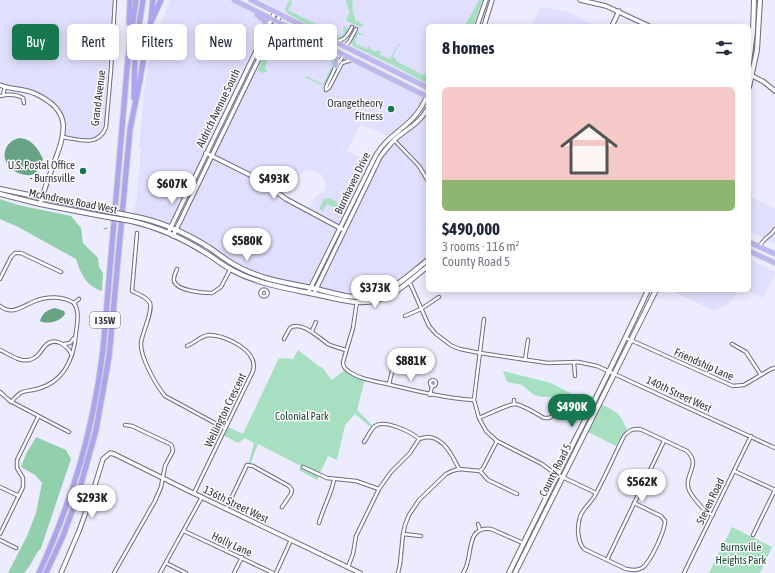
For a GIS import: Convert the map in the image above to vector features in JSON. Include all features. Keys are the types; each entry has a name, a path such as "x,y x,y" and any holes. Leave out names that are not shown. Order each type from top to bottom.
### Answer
{"highway":[{"path":"129,24 130,0"},
{"name":"I 35W","path":"133,24 136,0"},
{"name":"I 35W","path":"46,573 65,531 78,495 91,454 99,417 109,356 130,129 134,105 133,79 135,51 143,0"},
{"path":"134,105 151,22 152,0"},
{"path":"151,22 161,0"},
{"path":"234,0 281,24"},
{"path":"234,0 262,18 265,24"},
{"path":"251,0 298,24"},
{"path":"337,44 426,87"},
{"path":"337,48 344,47"},
{"path":"337,52 426,95"},
{"path":"344,55 354,54 375,62"},
{"name":"I 35W","path":"39,573 72,492 85,450 94,407 103,350 128,60"},
{"path":"336,60 336,66"},
{"path":"751,243 775,254"},
{"path":"751,252 775,262"}],"main road":[{"path":"751,48 754,0"},
{"path":"751,70 759,32 760,0"},
{"name":"McAndrews Road West","path":"0,189 156,221 205,245 233,264 259,276 347,296 357,297 383,292 393,287 426,262"},
{"name":"McAndrews Road West","path":"0,194 40,204 147,225 168,233 248,278 267,284 356,302 373,301 385,297 395,292 426,268"},
{"name":"County Road 5","path":"509,573 626,338 647,292"},
{"name":"County Road 5","path":"515,573 655,292"}],"street":[{"name":"Grand Avenue","path":"63,138 89,141 96,140 101,136 106,127 115,0"},
{"path":"479,24 486,0"},
{"path":"485,24 492,0"},
{"path":"580,0 599,4 619,11 645,24"},
{"path":"613,24 619,11"},
{"name":"Aldrich Avenue South","path":"269,24 275,12"},
{"name":"Aldrich Avenue South","path":"173,236 280,15"},
{"path":"337,41 346,38 352,27"},
{"path":"344,47 349,42 356,29"},
{"name":"Aldrich Avenue South","path":"168,233 254,55"},
{"path":"344,55 336,66 326,86 326,90 329,88 342,63 352,60"},
{"path":"751,76 764,82 775,91"},
{"path":"0,85 30,91 44,98 54,105 62,119 63,138 40,204"},
{"path":"5,87 2,96 18,95 23,98 24,103"},
{"name":"Burnhaven Drive","path":"308,293 376,155 389,138 415,116 426,99"},
{"name":"Burnhaven Drive","path":"314,294 380,157 394,140 415,126 426,111"},
{"path":"389,138 394,140 419,166 426,178"},
{"path":"206,153 260,180 286,199 344,230"},
{"path":"760,246 764,239 772,234 775,229"},
{"path":"137,233 132,291 146,299 150,307 141,342 144,358 160,390 165,396 224,428"},
{"path":"0,279 11,257 15,253 21,253 61,272"},
{"path":"177,269 174,279 179,288 212,293 221,287 233,264"},
{"name":"140th Street West","path":"406,277 429,326 443,340 460,349 548,363 574,362 589,364 775,448"},
{"path":"265,289 267,284"},
{"path":"0,306 12,311 35,301 56,297 67,298 74,303 78,311 76,336 72,356 64,372 54,382 38,389 21,392 11,402"},
{"path":"357,297 353,328 343,362 344,367 353,374 361,377 430,395 474,400"},
{"path":"405,316 421,309 439,297"},
{"path":"74,303 79,299"},
{"path":"484,319 474,400 479,418 486,431 497,441 542,464 557,474 596,493"},
{"path":"312,331 316,322"},
{"path":"284,339 290,328 294,326 312,331 327,343 346,350"},
{"name":"Wellington Crescent","path":"186,346 210,335 228,339 241,346 253,362 252,371 193,493"},
{"path":"0,350 18,359 28,360 38,356 49,343 54,342 64,344 73,341 76,336"},
{"name":"Friendship Lane","path":"626,338 733,386 744,385 775,368"},
{"path":"525,360 528,340"},
{"path":"64,344 70,350 72,356"},
{"path":"732,344 746,352 760,375"},
{"path":"389,384 395,359"},
{"path":"574,362 575,376"},
{"path":"430,395 432,386"},
{"path":"0,392 11,402 69,432"},
{"path":"479,418 505,406 514,404 544,418 549,418 556,414"},
{"path":"0,534 23,487 22,478 17,468 17,460 38,417"},
{"path":"364,442 374,427 381,424 410,432 419,439"},
{"path":"114,573 155,501 163,482 166,466 173,451 172,446 132,426 125,425"},
{"path":"634,503 661,516 665,521 665,527 646,565 638,570 626,569 584,549 579,540 579,523 581,516 596,493 624,436 633,429 640,429 664,440 692,456 694,465 688,482 689,492 706,512 713,515"},
{"name":"Steven Road","path":"684,573 751,436"},
{"path":"348,567 353,554 356,536 379,489 391,472 410,453 419,439 428,437 442,444 452,454 459,469"},
{"path":"607,560 664,440"},
{"path":"398,573 403,534 409,515 419,500 446,474 459,469 467,469 476,472 480,471 485,465 497,441"},
{"name":"136th Street West","path":"61,573 79,531 103,459 110,453 360,573"},
{"path":"226,509 247,465 253,466 289,486 292,490 282,507"},
{"path":"303,467 314,473 334,480 356,481 379,489"},
{"path":"480,471 488,480 517,494"},
{"path":"734,471 775,490 753,535"},
{"path":"319,523 332,491 334,480"},
{"path":"0,486 19,496"},
{"path":"160,573 202,497"},
{"path":"478,524 480,530"},
{"path":"463,573 468,563 472,538 480,530 486,528 491,529 523,543"},
{"name":"Holly Lane","path":"184,531 275,573"},
{"path":"403,534 421,536"},
{"path":"0,540 16,548"},
{"path":"275,573 291,540"},
{"path":"234,573 242,557"},
{"path":"166,563 186,573"}],"shaded area":[{"path":"0,0 115,0 113,24 67,24 67,60 111,60 106,127 101,136 89,141 63,137 63,128 58,110 34,93 0,85"},
{"path":"170,0 234,0 262,17 264,24 254,24 254,55 171,227 132,216 137,196 141,149 139,148 149,60 187,60 187,24 161,24"},
{"path":"260,0 482,0 473,24 426,24 426,84 337,39 337,24 307,24"},
{"path":"540,7 565,11 592,24 532,24"},
{"path":"337,52 426,96 415,116 389,137 361,124 347,151 372,163 311,288 268,279 227,260 176,230 259,60 337,60","holes":["309,170 321,174 325,181 326,187 324,191 316,196 308,211 274,191 277,186"]},
{"path":"426,110 426,262 388,290 362,297 316,289 380,157 390,143 409,129"},
{"path":"19,138 23,138 34,144 43,159 36,173 27,175 18,173 8,165 5,160 8,144"},
{"path":"751,197 775,208 775,244 751,232"},
{"path":"0,199 18,205 71,216 81,228 83,243 98,258 99,267 103,273 102,291 96,289 88,283 80,270 76,259 18,227 0,219"},
{"path":"751,260 775,272 775,275 763,298 750,292"},
{"path":"674,292 738,292 728,305 714,311"},
{"path":"55,308 64,311 65,314 61,319 47,323 40,321 45,312"},
{"path":"36,437 66,450 71,459 41,548 24,573 8,573 27,536 36,513 42,483 35,475 21,467 26,454"}],"green space":[{"path":"291,0 292,3 288,10 315,24 307,24 288,14 285,9"},
{"path":"346,0 352,0 352,8 356,22 358,21 363,25 361,27 346,21 350,10 348,9"},
{"path":"479,0 483,0 474,24 466,24"},
{"path":"344,26 347,28 348,32 340,39 337,39 337,35 341,37 344,33"},
{"path":"359,32 366,36 358,34 355,41 356,44 367,49 369,46 370,49 376,52 378,50 381,52 380,55 390,59 398,44 400,44 401,46 398,45 393,57 396,61 423,75 426,73 426,83 353,46 352,41 355,34"},
{"path":"262,60 268,60 265,69 267,72 263,73 257,71"},
{"path":"331,60 333,60 334,67 325,84 322,85 306,78 306,76 323,84 332,66"},
{"path":"329,198 337,202 338,205 336,208 327,204 323,211 319,209 324,199"},
{"name":"Colonial Park","path":"298,350 322,367 332,380 346,369 365,379 357,410 374,427 373,429 355,414 345,425 337,460 328,456 317,480 299,470 301,466 258,444 250,465 248,465 254,443 245,438 238,443 221,434 226,426 243,434 279,358 293,359"},
{"path":"503,371 551,383 572,394 566,400 558,396 542,397 534,395 522,385 507,382"},
{"path":"601,404 617,413 627,429 622,434 616,446 588,432"},
{"name":"Burnsville Heights Park","path":"732,527 772,547 760,573 709,573"}],"place":[{"name":"Orangetheory Fitness","path":"391,109"},
{"name":"U.S. Postal Office - Burnsville","path":"83,171"}]}
